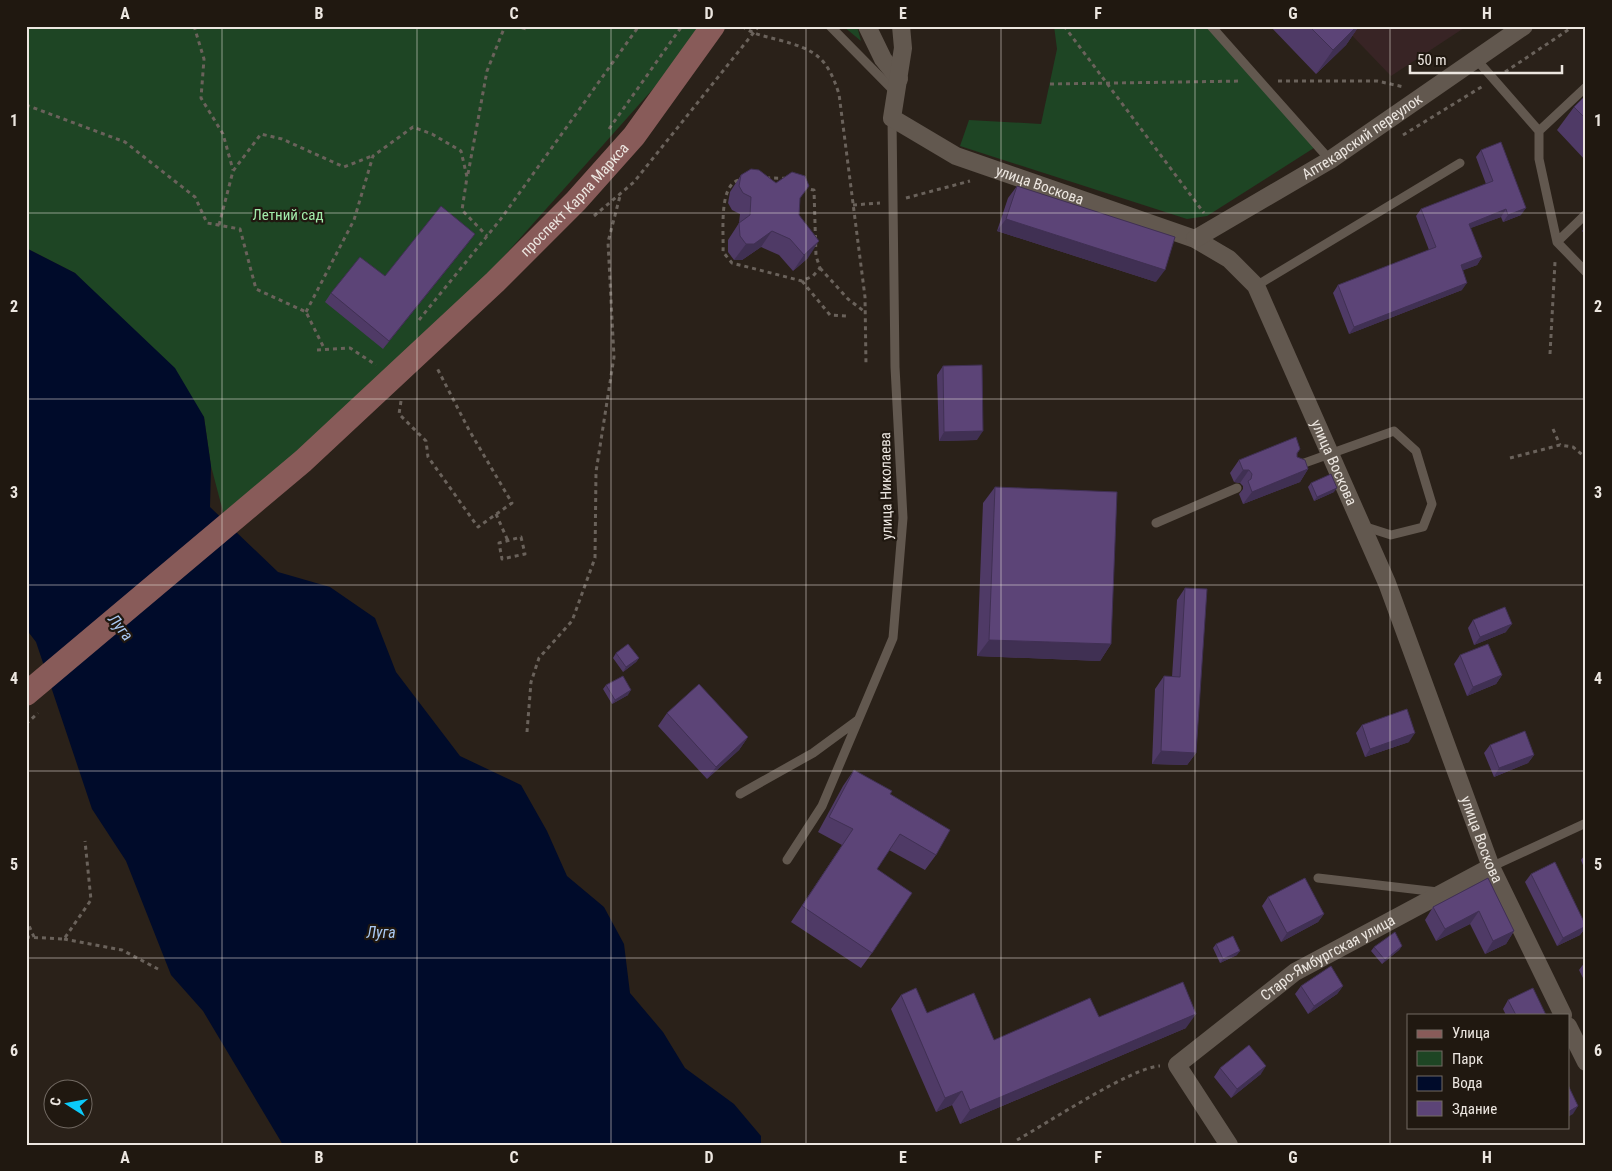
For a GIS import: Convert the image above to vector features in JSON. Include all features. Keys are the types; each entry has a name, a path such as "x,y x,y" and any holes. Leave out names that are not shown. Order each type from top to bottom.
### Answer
{"main road":[{"name":"проспект Карла Маркса","path":"26,694 425,359 576,201 634,136 713,26"}],"street":[{"path":"868,26 897,86"},
{"path":"892,118 902,48 902,26"},
{"name":"Аптекарский переулок","path":"1195,239 1330,160 1524,26"},
{"name":"улица Воскова","path":"892,118 956,156 1195,239 1229,260 1256,286 1387,583 1491,867 1563,1014"},
{"name":"Старо-Ямбургская улица","path":"1177,1065 1295,972 1491,867"},
{"path":"1570,1030 1586,1062"},
{"path":"1177,1065 1229,1145"}],"lane":[{"path":"830,26 897,86"},
{"path":"1211,26 1330,160"},
{"path":"1476,59 1539,131 1539,159 1557,242 1586,272"},
{"path":"1539,131 1586,87"},
{"name":"улица Николаева","path":"787,860 822,806 893,638 903,518 895,367 892,118"},
{"path":"1256,286 1460,163"},
{"path":"1557,242 1586,214"},
{"path":"1294,467 1330,452 1394,430 1416,451 1432,504 1423,527 1391,535 1362,526"},
{"path":"1156,523 1237,488"},
{"path":"740,794 813,753 859,719"},
{"path":"1491,867 1586,823"},
{"path":"1318,878 1443,893"}],"path":[{"path":"194,26 204,59 201,98 223,134 233,171"},
{"path":"487,236 462,210 487,70 505,26"},
{"path":"514,26 527,29 531,26"},
{"path":"429,315 414,327 487,236 639,26"},
{"path":"603,137 682,26"},
{"path":"742,26 753,34 780,40 818,55 831,69 839,94 853,205 865,312 866,365"},
{"path":"1064,26 1215,227"},
{"path":"1402,135 1574,26"},
{"path":"26,104 125,142 194,197 207,223 240,230 256,289 306,312 323,346"},
{"path":"219,225 233,171 261,134 282,139 344,167 373,156 413,127 432,134 461,151 467,177"},
{"path":"306,312 354,220 373,156"},
{"path":"847,316 830,315 802,281 732,263 724,252 725,194 729,184 739,180 790,178 799,182 806,190 814,190 816,256 820,268 848,299 865,312"},
{"path":"853,205 893,202 974,180"},
{"path":"527,732 531,682 539,658 572,621 595,558 596,472 614,357 608,242 620,195"},
{"path":"1550,354 1557,242"},
{"path":"802,281 812,276 820,268"},
{"path":"317,350 350,348 380,367"},
{"path":"403,393 398,414 426,441 428,457 478,527 512,503 425,359"},
{"path":"1553,429 1560,445"},
{"path":"1510,458 1560,445 1573,447 1586,458"},
{"path":"496,514 508,541"},
{"path":"522,538 526,554 502,559 499,543 508,541 522,538"},
{"path":"64,939 91,900 85,841"},
{"path":"26,919 34,937"},
{"path":"26,937 64,939 122,950 158,969"},
{"path":"1017,1140 1112,1085 1152,1066 1177,1065"}],"shaded area":[{"path":"1343,26 1467,26 1391,76"}],"green space":[{"name":"Летний сад","path":"26,26 709,26 416,355 226,523 211,466 204,417 75,273 26,248"},
{"path":"843,26 857,26 861,41"},
{"path":"1054,26 1211,26 1317,146 1207,216 1187,219 960,146 969,120 1041,124 1057,49"}],"water":[{"name":"Луга","path":"26,248 75,273 175,368 204,417 211,466 210,507 278,572 330,587 375,618 396,672 460,756 521,785 547,831 567,876 604,907 624,944 630,993 663,1032 685,1068 734,1104 761,1136 761,1145 283,1145 203,1011 171,975 126,861 92,809 36,642 26,629"}],"building":[{"path":"1309,26 1357,26 1333,50"},
{"path":"1586,95 1586,119 1574,107"},
{"path":"1501,142 1526,208 1508,215 1506,209 1469,224 1482,257 1461,265 1467,283 1354,327 1338,285 1436,247 1421,209 1493,181 1481,150"},
{"path":"751,169 759,170 776,183 792,172 805,176 809,186 800,198 799,215 819,241 804,255 790,239 772,231 754,244 746,244 740,236 739,223 750,215 751,197 743,193 739,186 741,175"},
{"path":"1017,186 1175,237 1165,270 1006,219"},
{"path":"441,206 475,234 389,341 331,293 360,257 385,276"},
{"path":"982,365 983,431 944,432 943,366"},
{"path":"1296,437 1300,449 1297,457 1305,460 1308,469 1252,492 1248,481 1251,479 1252,474 1249,470 1243,470 1239,460"},
{"path":"1331,474 1337,488 1317,497 1311,483"},
{"path":"995,487 1117,492 1111,644 989,640"},
{"path":"1185,588 1207,589 1196,753 1161,751 1164,676 1180,677"},
{"path":"1505,607 1512,624 1480,637 1473,620"},
{"path":"628,644 639,658 626,667 616,653"},
{"path":"1488,644 1502,675 1473,687 1460,655"},
{"path":"623,676 631,690 615,700 606,685"},
{"path":"699,684 748,737 716,767 667,713"},
{"path":"1407,709 1415,733 1370,749 1362,725"},
{"path":"1525,731 1534,755 1499,768 1490,745"},
{"path":"854,770 892,791 890,794 950,830 936,855 900,834 877,869 912,893 872,953 802,906 853,829 829,817"},
{"path":"1555,862 1586,926 1563,938 1531,874"},
{"path":"1305,878 1324,914 1287,933 1268,897"},
{"path":"1488,878 1514,931 1493,941 1479,911 1445,929 1433,907"},
{"path":"1395,932 1402,946 1385,960 1374,947"},
{"path":"1233,936 1240,951 1223,959 1216,944"},
{"path":"1331,966 1343,986 1314,1006 1301,986"},
{"path":"1183,982 1196,1014 970,1110 962,1091 945,1098 901,995 916,988 927,1013 974,993 994,1040 1090,998 1099,1017"},
{"path":"1533,988 1546,1014 1515,1014 1508,1000"},
{"path":"1249,1045 1266,1066 1237,1089 1220,1068"},
{"path":"1570,1089 1578,1106 1570,1111"}]}
